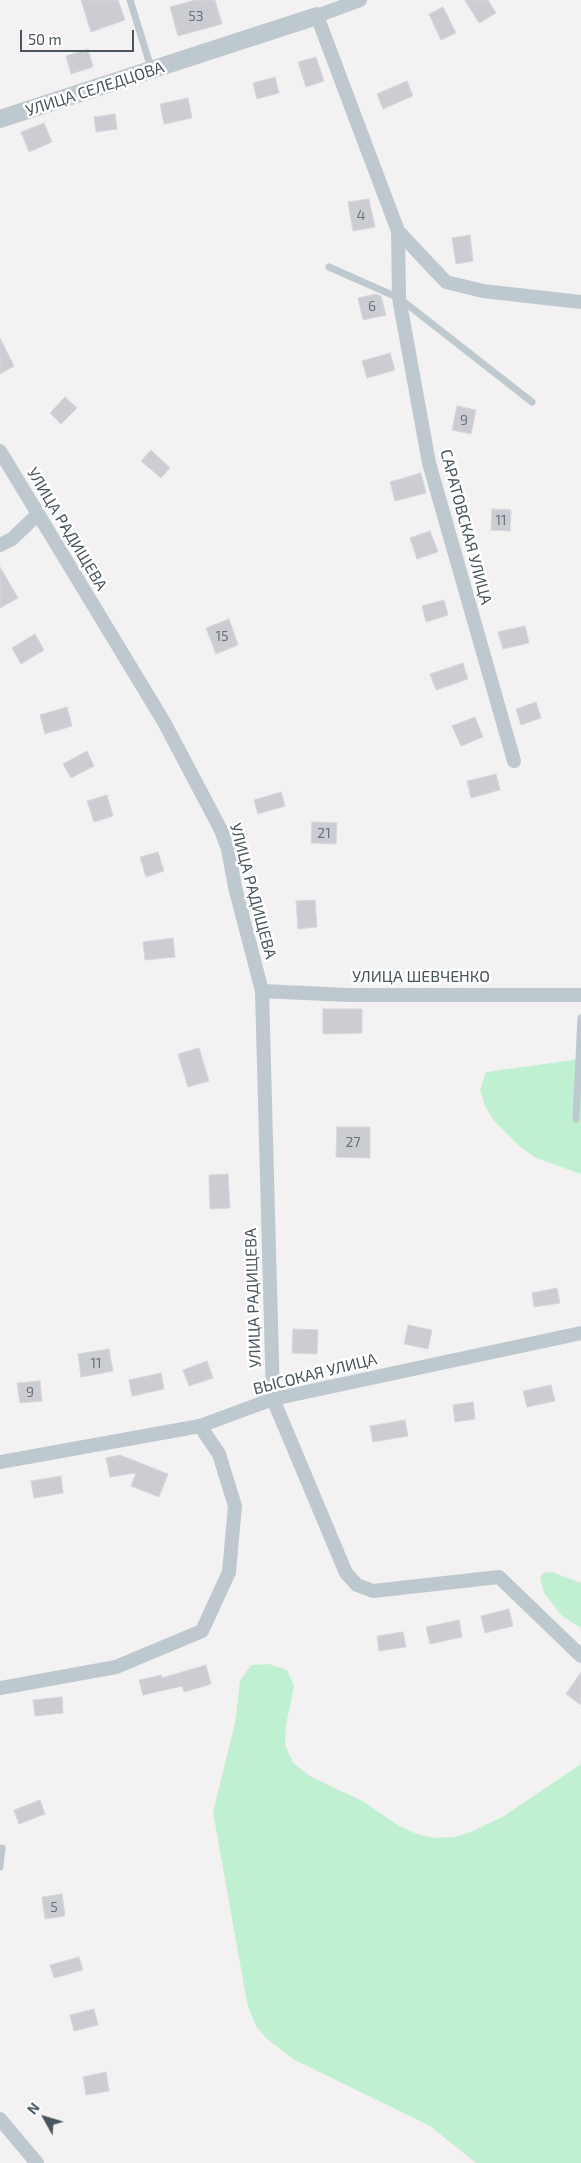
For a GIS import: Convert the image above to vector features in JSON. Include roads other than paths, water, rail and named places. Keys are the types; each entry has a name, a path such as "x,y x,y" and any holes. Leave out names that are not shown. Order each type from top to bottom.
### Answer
{"street":[{"name":"УЛИЦА СЕЛЕДЦОВА","path":"0,119 152,71 360,0"},
{"path":"317,16 398,231 446,282 482,291 581,302"},
{"name":"САРАТОВСКАЯ УЛИЦА","path":"398,231 399,298 429,463 514,761"},
{"name":"УЛИЦА РАДИЩЕВА","path":"0,451 164,722 221,830 262,990 273,1398"},
{"path":"0,545 12,539 37,515"},
{"name":"УЛИЦА ШЕВЧЕНКО","path":"262,990 348,994 581,995"},
{"name":"ВЫСОКАЯ УЛИЦА","path":"0,1462 200,1426 273,1398 581,1333"},
{"path":"273,1398 346,1573 357,1585 373,1591 499,1577 581,1656"},
{"path":"0,1688 116,1667 202,1631 229,1572 235,1506 219,1454 200,1426"},
{"path":"0,2119 37,2163"}],"lane":[{"path":"130,0 152,71"},
{"path":"329,267 399,298 532,402"},
{"path":"576,1119 581,1018"},
{"path":"0,1867 2,1848"}]}
